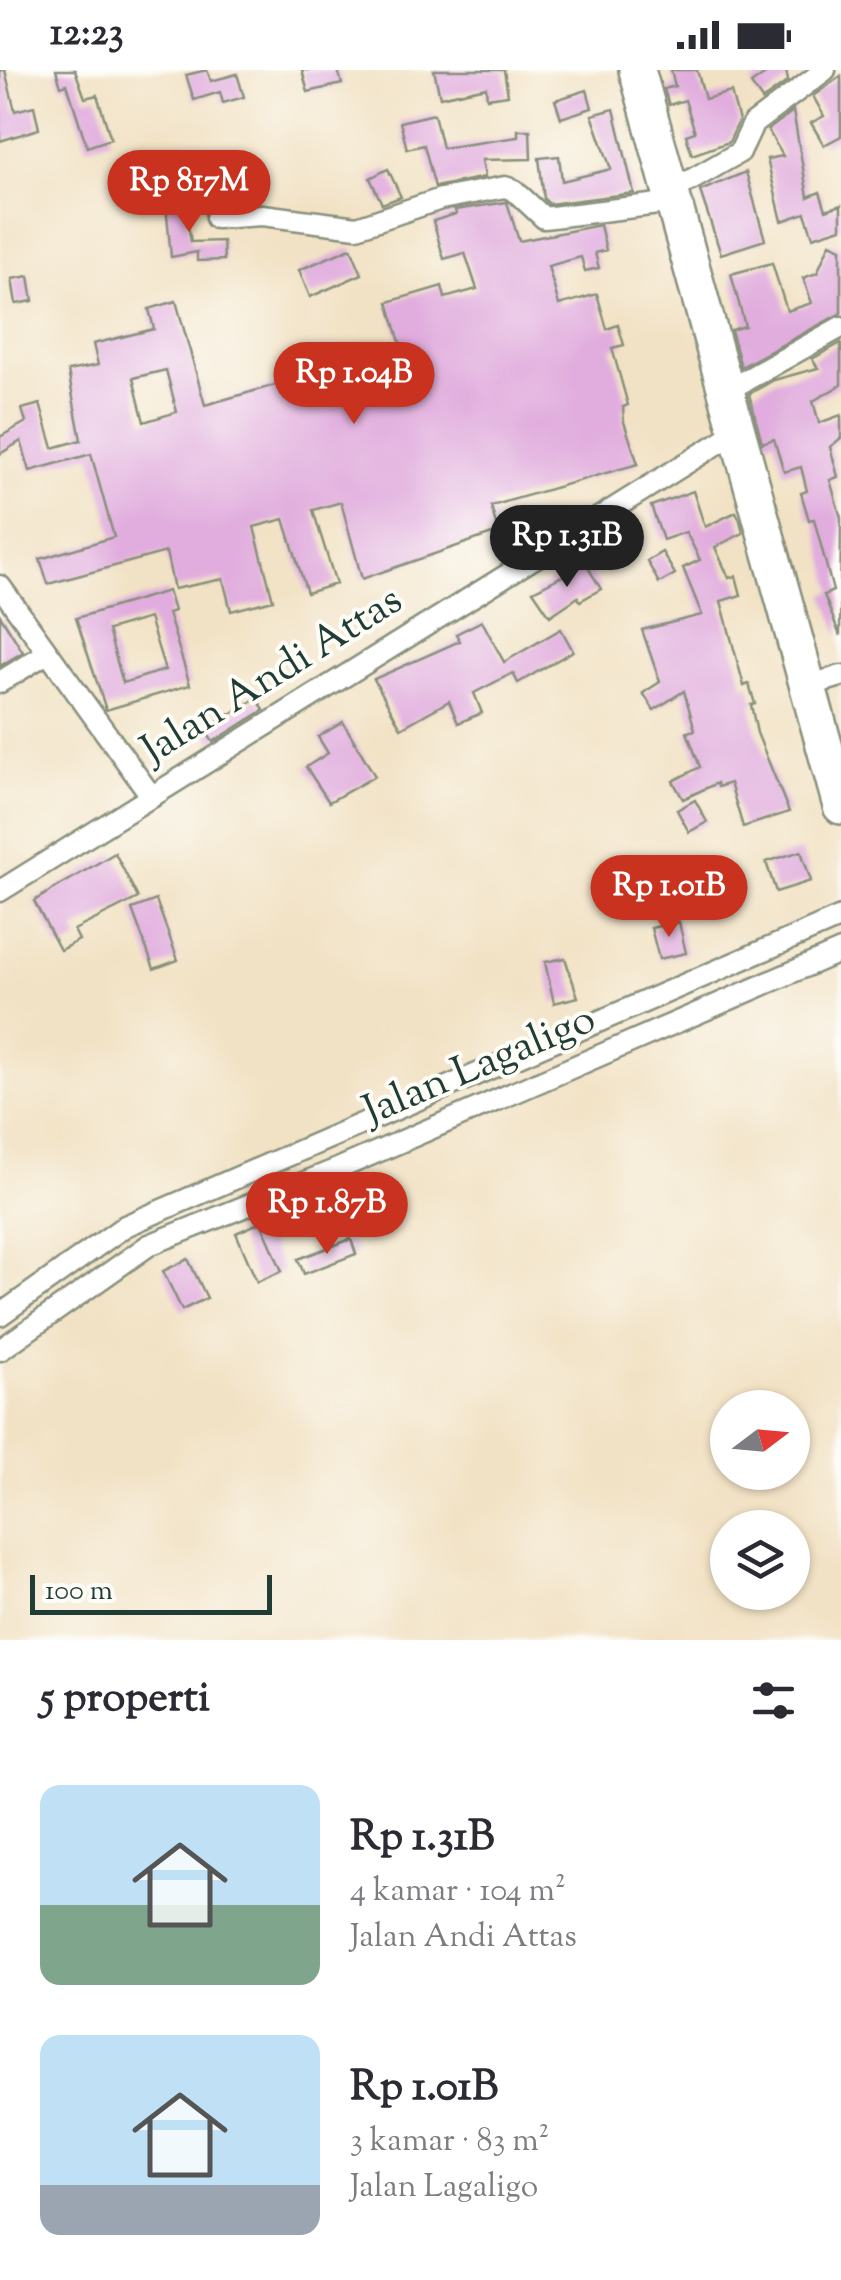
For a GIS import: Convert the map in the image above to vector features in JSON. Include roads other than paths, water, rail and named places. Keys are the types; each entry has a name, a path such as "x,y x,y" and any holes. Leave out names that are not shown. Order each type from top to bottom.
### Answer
{"highway":[{"path":"637,70 738,432 824,681 841,806"}],"street":[{"path":"216,218 262,215 357,227 441,199 505,188 544,218 674,196 740,152 753,124 825,70"},
{"path":"728,390 841,326"},
{"name":"Jalan Andi Attas","path":"0,891 738,432"},
{"path":"0,586 152,797"},
{"path":"0,682 47,653"},
{"name":"Jalan Lagaligo","path":"0,1315 126,1226 841,917"},
{"name":"Jalan Lagaligo","path":"0,1350 149,1245 340,1168 841,951"}]}
